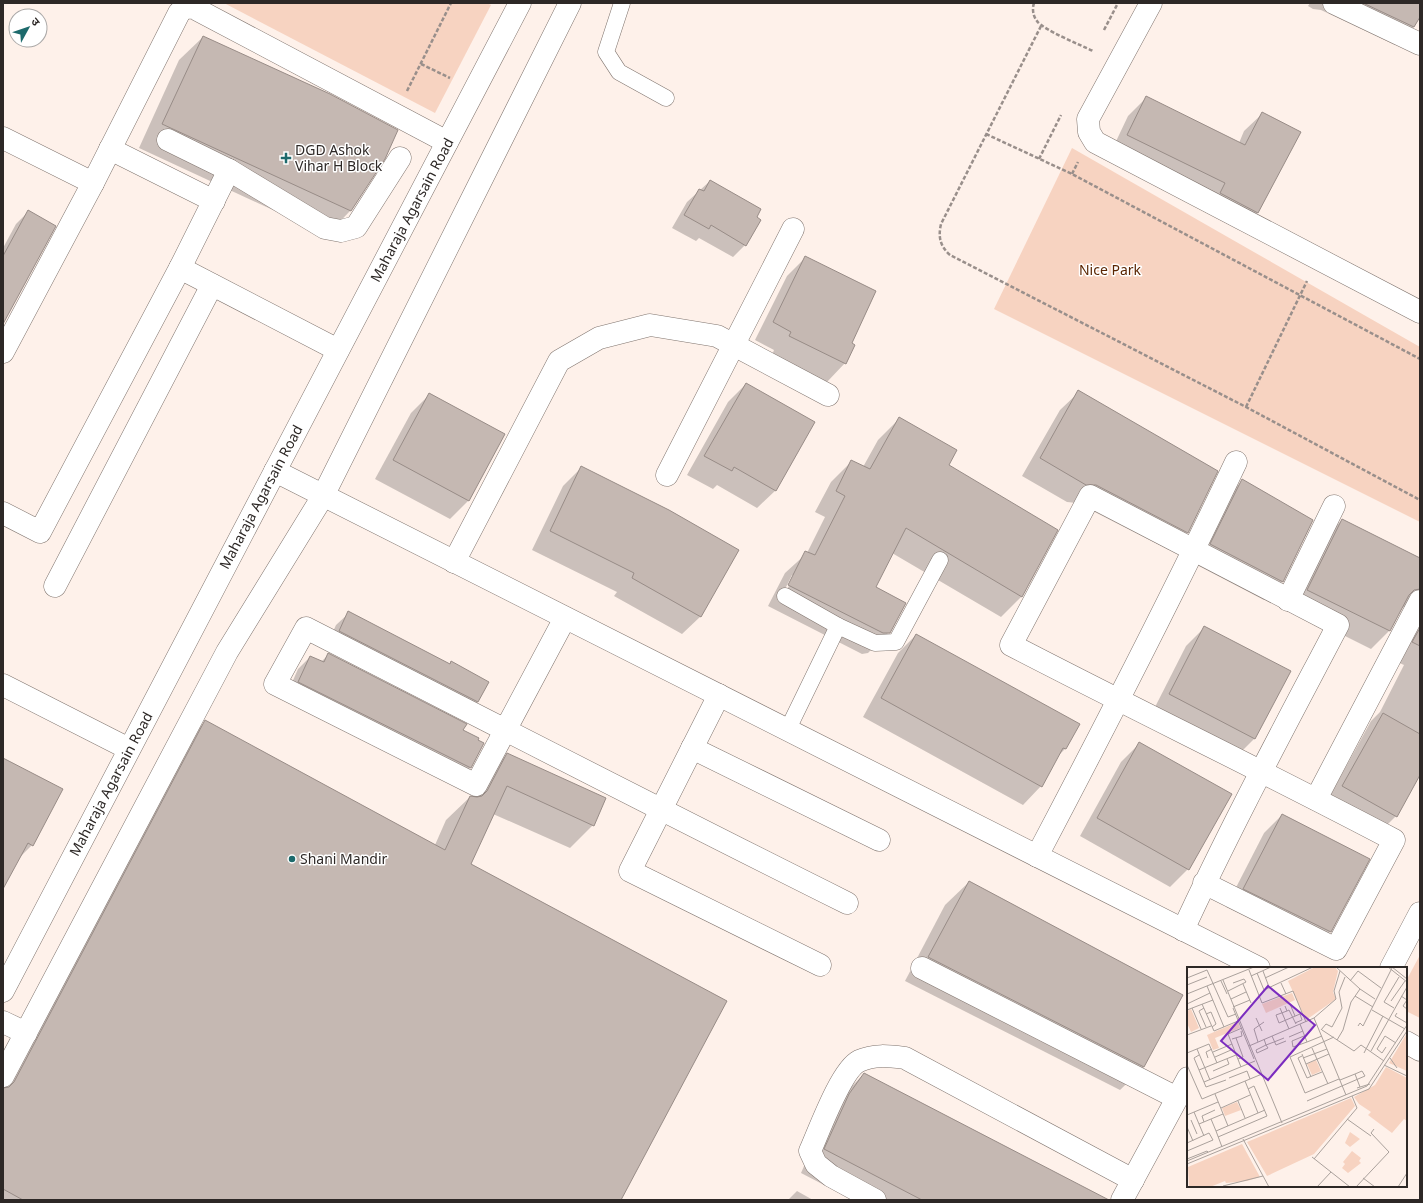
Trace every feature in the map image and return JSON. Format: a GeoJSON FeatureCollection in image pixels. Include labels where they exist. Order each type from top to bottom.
{"type":"FeatureCollection","features":[{"type":"Feature","properties":{"kind":"street","name":"Maharaja Agarsain Road"},"geometry":{"type":"LineString","coordinates":[[3,991],[520,3]]}},
{"type":"Feature","properties":{"kind":"street"},"geometry":{"type":"LineString","coordinates":[[3,1076],[227,652],[324,496],[570,3]]}},
{"type":"Feature","properties":{"kind":"street"},"geometry":{"type":"LineString","coordinates":[[1151,3],[1088,119],[1089,132],[1095,142],[1420,312]]}},
{"type":"Feature","properties":{"kind":"street"},"geometry":{"type":"LineString","coordinates":[[1334,3],[1419,42]]}},
{"type":"Feature","properties":{"kind":"street"},"geometry":{"type":"LineString","coordinates":[[3,352],[110,149],[179,13],[185,7],[194,8],[447,142]]}},
{"type":"Feature","properties":{"kind":"street"},"geometry":{"type":"LineString","coordinates":[[3,138],[92,183]]}},
{"type":"Feature","properties":{"kind":"street"},"geometry":{"type":"LineString","coordinates":[[168,140],[229,170],[326,228],[341,232],[356,227],[400,158]]}},
{"type":"Feature","properties":{"kind":"street"},"geometry":{"type":"LineString","coordinates":[[110,149],[214,201]]}},
{"type":"Feature","properties":{"kind":"street"},"geometry":{"type":"LineString","coordinates":[[3,513],[40,532],[180,268],[229,170]]}},
{"type":"Feature","properties":{"kind":"street"},"geometry":{"type":"LineString","coordinates":[[667,475],[793,229]]}},
{"type":"Feature","properties":{"kind":"street"},"geometry":{"type":"LineString","coordinates":[[180,268],[338,350]]}},
{"type":"Feature","properties":{"kind":"street"},"geometry":{"type":"LineString","coordinates":[[55,586],[212,285]]}},
{"type":"Feature","properties":{"kind":"street"},"geometry":{"type":"LineString","coordinates":[[454,562],[559,361],[599,338],[650,326],[716,336],[828,395]]}},
{"type":"Feature","properties":{"kind":"street"},"geometry":{"type":"LineString","coordinates":[[1037,856],[1119,700],[1195,550],[1236,462]]}},
{"type":"Feature","properties":{"kind":"street"},"geometry":{"type":"LineString","coordinates":[[275,471],[1183,930],[1251,966]]}},
{"type":"Feature","properties":{"kind":"street"},"geometry":{"type":"LineString","coordinates":[[1183,930],[1204,883],[1261,770],[1338,625],[1090,496],[1011,644],[1119,700],[1261,770],[1394,840],[1336,949],[1204,883]]}},
{"type":"Feature","properties":{"kind":"street"},"geometry":{"type":"LineString","coordinates":[[1288,600],[1334,506]]}},
{"type":"Feature","properties":{"kind":"street"},"geometry":{"type":"LineString","coordinates":[[1316,799],[1420,601]]}},
{"type":"Feature","properties":{"kind":"street"},"geometry":{"type":"LineString","coordinates":[[565,618],[506,730],[476,786],[275,684],[306,628],[506,730],[660,810],[847,903]]}},
{"type":"Feature","properties":{"kind":"street"},"geometry":{"type":"LineString","coordinates":[[3,685],[129,749]]}},
{"type":"Feature","properties":{"kind":"street"},"geometry":{"type":"LineString","coordinates":[[719,696],[630,871],[820,965]]}},
{"type":"Feature","properties":{"kind":"street"},"geometry":{"type":"LineString","coordinates":[[692,748],[879,840]]}},
{"type":"Feature","properties":{"kind":"street"},"geometry":{"type":"LineString","coordinates":[[1392,967],[1420,913]]}},
{"type":"Feature","properties":{"kind":"street"},"geometry":{"type":"LineString","coordinates":[[922,968],[1177,1098]]}},
{"type":"Feature","properties":{"kind":"street"},"geometry":{"type":"LineString","coordinates":[[3,1022],[26,1033]]}},
{"type":"Feature","properties":{"kind":"street"},"geometry":{"type":"LineString","coordinates":[[1407,1043],[1420,1050]]}},
{"type":"Feature","properties":{"kind":"street"},"geometry":{"type":"LineString","coordinates":[[875,1200],[831,1176],[816,1164],[810,1151],[842,1080],[858,1062],[878,1056],[905,1058],[1132,1180]]}},
{"type":"Feature","properties":{"kind":"street"},"geometry":{"type":"LineString","coordinates":[[1122,1200],[1187,1080]]}},
{"type":"Feature","properties":{"kind":"lane"},"geometry":{"type":"LineString","coordinates":[[622,3],[606,52],[619,72],[666,98]]}},
{"type":"Feature","properties":{"kind":"lane"},"geometry":{"type":"LineString","coordinates":[[786,596],[838,626],[875,643],[896,642],[940,560]]}},
{"type":"Feature","properties":{"kind":"lane"},"geometry":{"type":"LineString","coordinates":[[787,731],[838,626]]}},
{"type":"Feature","properties":{"kind":"path"},"geometry":{"type":"LineString","coordinates":[[451,3],[421,64],[474,90]]}},
{"type":"Feature","properties":{"kind":"path"},"geometry":{"type":"LineString","coordinates":[[1034,3],[1032,11],[1037,22],[1041,26],[1093,51],[1097,44]]}},
{"type":"Feature","properties":{"kind":"path"},"geometry":{"type":"LineString","coordinates":[[1100,37],[1118,3]]}},
{"type":"Feature","properties":{"kind":"path"},"geometry":{"type":"LineString","coordinates":[[1041,26],[941,224],[939,234],[945,250],[950,255],[1246,407],[1420,500]]}},
{"type":"Feature","properties":{"kind":"path"},"geometry":{"type":"LineString","coordinates":[[986,134],[1072,174],[1420,359]]}},
{"type":"Feature","properties":{"kind":"path"},"geometry":{"type":"LineString","coordinates":[[1246,407],[1300,295]]}},
{"type":"Feature","properties":{"kind":"green space"},"geometry":{"type":"Polygon","coordinates":[[[224,3],[487,3],[491,5],[435,113],[224,3]]]}},
{"type":"Feature","properties":{"kind":"green space","name":"Nice Park"},"geometry":{"type":"Polygon","coordinates":[[[1072,148],[1420,347],[1420,522],[994,309],[1072,148]]]}},
{"type":"Feature","properties":{"kind":"green space"},"geometry":{"type":"Polygon","coordinates":[[[1420,955],[1420,1018],[1407,1012],[1407,979],[1420,955]]]}},
{"type":"Feature","properties":{"kind":"building"},"geometry":{"type":"Polygon","coordinates":[[[1363,3],[1420,3],[1420,17],[1414,27],[1363,3]]]}},
{"type":"Feature","properties":{"kind":"building"},"geometry":{"type":"Polygon","coordinates":[[[203,36],[330,94],[398,130],[385,159],[351,211],[162,124],[203,36]]]}},
{"type":"Feature","properties":{"kind":"building"},"geometry":{"type":"Polygon","coordinates":[[[1146,96],[1245,145],[1262,112],[1301,132],[1258,213],[1220,193],[1225,183],[1127,135],[1146,96]]]}},
{"type":"Feature","properties":{"kind":"building"},"geometry":{"type":"Polygon","coordinates":[[[710,180],[761,209],[757,217],[761,220],[746,246],[711,225],[709,229],[684,215],[699,189],[704,191],[710,180]]]}},
{"type":"Feature","properties":{"kind":"building"},"geometry":{"type":"Polygon","coordinates":[[[28,210],[56,226],[3,324],[3,256],[28,210]]]}},
{"type":"Feature","properties":{"kind":"building"},"geometry":{"type":"Polygon","coordinates":[[[805,256],[876,291],[852,343],[855,345],[846,364],[789,336],[791,332],[773,322],[805,256]]]}},
{"type":"Feature","properties":{"kind":"building"},"geometry":{"type":"Polygon","coordinates":[[[746,383],[815,422],[776,491],[734,467],[732,471],[704,456],[746,383]]]}},
{"type":"Feature","properties":{"kind":"building"},"geometry":{"type":"Polygon","coordinates":[[[1078,390],[1218,471],[1188,533],[1096,485],[1086,485],[1040,458],[1078,390]]]}},
{"type":"Feature","properties":{"kind":"building"},"geometry":{"type":"Polygon","coordinates":[[[429,393],[505,434],[469,501],[393,460],[429,393]]]}},
{"type":"Feature","properties":{"kind":"building"},"geometry":{"type":"Polygon","coordinates":[[[899,417],[957,450],[949,465],[1058,530],[1022,597],[906,528],[876,587],[906,603],[890,633],[883,633],[788,585],[805,551],[815,555],[845,496],[836,491],[851,460],[870,469],[899,417]]]}},
{"type":"Feature","properties":{"kind":"building"},"geometry":{"type":"Polygon","coordinates":[[[581,466],[669,510],[739,550],[701,617],[632,578],[634,573],[550,531],[581,466]]]}},
{"type":"Feature","properties":{"kind":"building"},"geometry":{"type":"Polygon","coordinates":[[[1242,479],[1313,520],[1283,582],[1210,544],[1242,479]]]}},
{"type":"Feature","properties":{"kind":"building"},"geometry":{"type":"Polygon","coordinates":[[[1342,519],[1420,558],[1420,589],[1414,590],[1409,595],[1390,631],[1307,590],[1342,519]]]}},
{"type":"Feature","properties":{"kind":"building"},"geometry":{"type":"Polygon","coordinates":[[[348,611],[450,664],[451,661],[489,682],[478,702],[339,631],[348,611]]]}},
{"type":"Feature","properties":{"kind":"building"},"geometry":{"type":"Polygon","coordinates":[[[1204,626],[1291,671],[1255,739],[1169,694],[1204,626]]]}},
{"type":"Feature","properties":{"kind":"building"},"geometry":{"type":"Polygon","coordinates":[[[1420,628],[1420,646],[1412,642],[1420,628]]]}},
{"type":"Feature","properties":{"kind":"building"},"geometry":{"type":"Polygon","coordinates":[[[916,634],[1080,724],[1066,749],[1063,748],[1042,787],[881,698],[916,634]]]}},
{"type":"Feature","properties":{"kind":"building"},"geometry":{"type":"Polygon","coordinates":[[[328,653],[467,724],[463,730],[479,738],[478,740],[484,743],[471,768],[298,682],[310,656],[324,662],[328,653]]]}},
{"type":"Feature","properties":{"kind":"building"},"geometry":{"type":"Polygon","coordinates":[[[1383,713],[1420,734],[1420,775],[1397,817],[1342,786],[1383,713]]]}},
{"type":"Feature","properties":{"kind":"building","name":"Shani Mandir"},"geometry":{"type":"Polygon","coordinates":[[[205,720],[445,850],[470,796],[482,796],[487,791],[507,753],[606,798],[594,826],[507,786],[471,864],[727,1001],[621,1200],[23,1200],[3,1189],[3,1088],[9,1087],[14,1082],[205,720]]]}},
{"type":"Feature","properties":{"kind":"building"},"geometry":{"type":"Polygon","coordinates":[[[1139,742],[1232,794],[1189,870],[1097,818],[1139,742]]]}},
{"type":"Feature","properties":{"kind":"building"},"geometry":{"type":"Polygon","coordinates":[[[3,758],[63,789],[33,846],[28,843],[3,889],[3,758]]]}},
{"type":"Feature","properties":{"kind":"building"},"geometry":{"type":"Polygon","coordinates":[[[1282,814],[1370,859],[1331,932],[1243,889],[1282,814]]]}},
{"type":"Feature","properties":{"kind":"building"},"geometry":{"type":"Polygon","coordinates":[[[969,881],[1183,995],[1144,1067],[928,957],[969,881]]]}},
{"type":"Feature","properties":{"kind":"building"},"geometry":{"type":"Polygon","coordinates":[[[864,1073],[1109,1200],[922,1200],[824,1149],[849,1094],[864,1073]]]}},
{"type":"Feature","properties":{"kind":"place","name":"DGD Ashok Vihar H Block"},"geometry":{"type":"Point","coordinates":[286,158]}},
{"type":"Feature","properties":{"kind":"place","name":"Shani Mandir"},"geometry":{"type":"Point","coordinates":[292,859]}}]}
